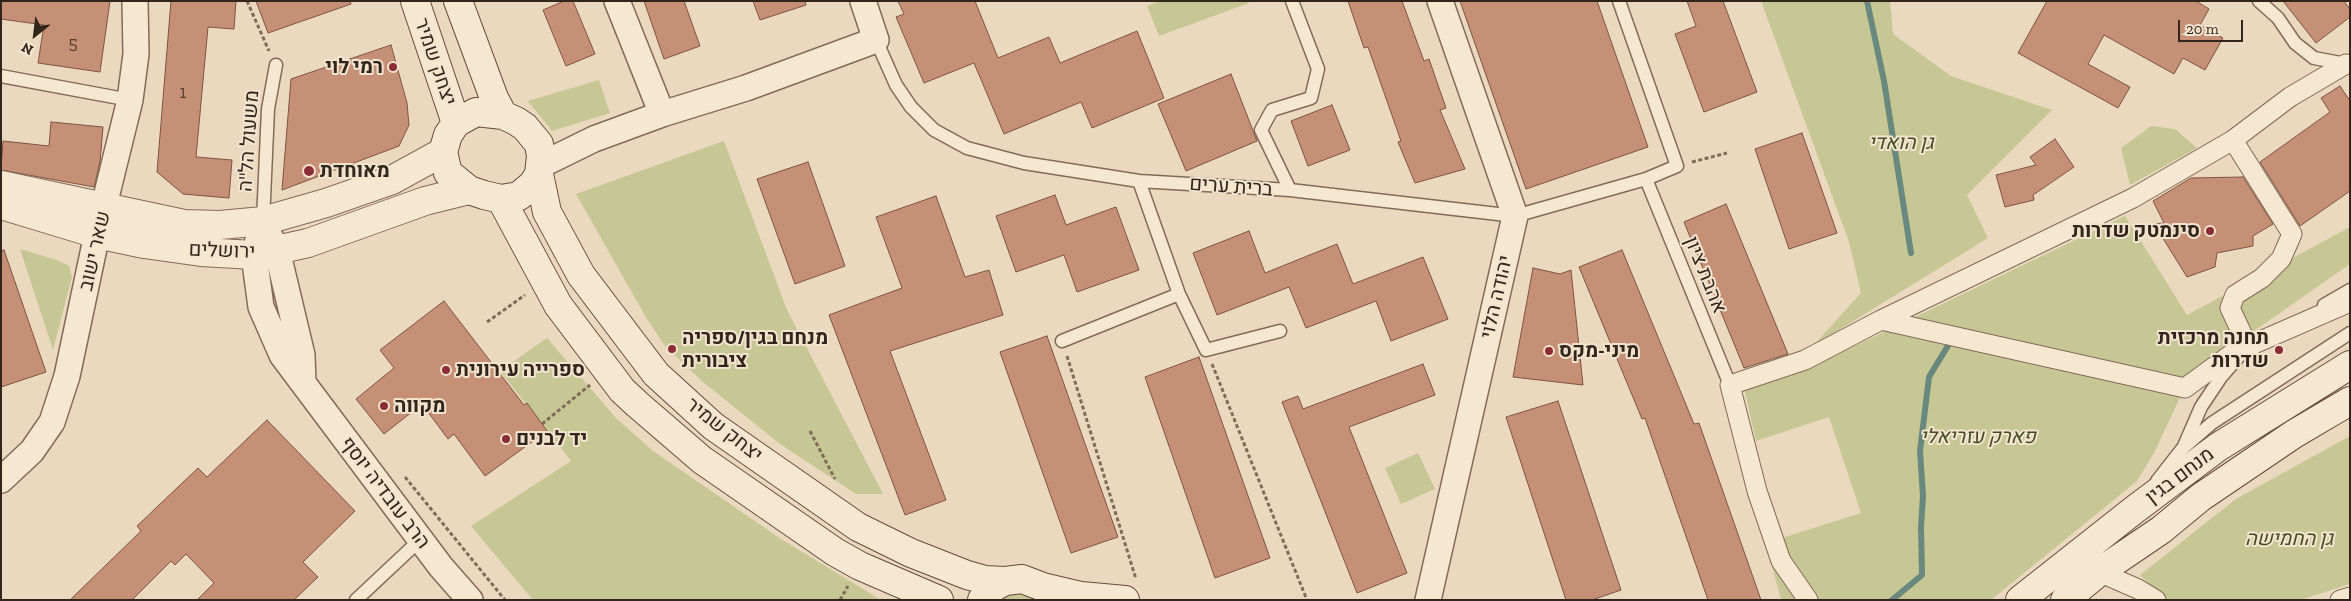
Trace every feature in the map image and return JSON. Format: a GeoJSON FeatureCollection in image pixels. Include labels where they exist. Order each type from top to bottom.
{"type":"FeatureCollection","features":[{"type":"Feature","properties":{"kind":"main road","name":"יצחק שמיר"},"geometry":{"type":"LineString","coordinates":[[414,1],[456,123]]}},
{"type":"Feature","properties":{"kind":"main road","name":"יצחק שמיר"},"geometry":{"type":"LineString","coordinates":[[458,1],[494,98],[503,115]]}},
{"type":"Feature","properties":{"kind":"main road"},"geometry":{"type":"LineString","coordinates":[[476,112],[503,115],[525,127],[540,161],[527,191],[520,196],[501,199],[469,190],[448,173],[443,152],[448,135],[456,123],[476,112]]}},
{"type":"Feature","properties":{"kind":"main road","name":"ירושלים"},"geometry":{"type":"LineString","coordinates":[[1,185],[184,224],[220,225],[262,221],[326,203],[392,180],[443,152]]}},
{"type":"Feature","properties":{"kind":"main road","name":"יצחק שמיר"},"geometry":{"type":"LineString","coordinates":[[540,161],[547,212],[581,275],[656,374],[713,426],[858,527],[911,553],[967,575],[985,580],[1005,581],[1022,579],[1049,593]]}},
{"type":"Feature","properties":{"kind":"main road","name":"ירושלים"},"geometry":{"type":"LineString","coordinates":[[1,205],[97,234],[144,244],[192,251],[266,252],[308,243],[425,201],[469,190]]}},
{"type":"Feature","properties":{"kind":"main road","name":"יצחק שמיר"},"geometry":{"type":"LineString","coordinates":[[501,199],[558,305],[607,370],[637,404],[702,460],[835,552],[860,566],[939,600]]}},
{"type":"Feature","properties":{"kind":"main road","name":"מנחם בגין"},"geometry":{"type":"LineString","coordinates":[[2020,600],[2134,510],[2218,447],[2350,365]]}},
{"type":"Feature","properties":{"kind":"main road","name":"מנחם בגין"},"geometry":{"type":"LineString","coordinates":[[2065,600],[2099,572],[2278,444],[2350,400]]}},
{"type":"Feature","properties":{"kind":"main road"},"geometry":{"type":"LineString","coordinates":[[982,600],[994,587],[1005,581]]}},
{"type":"Feature","properties":{"kind":"main road"},"geometry":{"type":"LineString","coordinates":[[1049,593],[1081,596],[1131,590]]}},
{"type":"Feature","properties":{"kind":"street","name":"שאר ישוב"},"geometry":{"type":"LineString","coordinates":[[1,480],[32,451],[52,422],[67,376],[97,234],[130,100],[136,54],[135,1]]}},
{"type":"Feature","properties":{"kind":"street"},"geometry":{"type":"LineString","coordinates":[[617,1],[662,114]]}},
{"type":"Feature","properties":{"kind":"street","name":"ברית ערים"},"geometry":{"type":"LineString","coordinates":[[863,1],[876,40]]}},
{"type":"Feature","properties":{"kind":"street"},"geometry":{"type":"LineString","coordinates":[[1440,1],[1515,216]]}},
{"type":"Feature","properties":{"kind":"street"},"geometry":{"type":"LineString","coordinates":[[540,161],[662,114],[746,88],[876,40]]}},
{"type":"Feature","properties":{"kind":"street"},"geometry":{"type":"LineString","coordinates":[[1808,600],[1781,561],[1757,491],[1730,385],[1805,360],[1881,320],[2133,198],[2233,140],[2290,97],[2349,64]]}},
{"type":"Feature","properties":{"kind":"street"},"geometry":{"type":"LineString","coordinates":[[2233,140],[2292,234],[2281,259],[2262,278],[2235,295],[2230,308],[2244,338],[2251,347]]}},
{"type":"Feature","properties":{"kind":"street","name":"יהודה הלוי"},"geometry":{"type":"LineString","coordinates":[[1428,600],[1515,216]]}},
{"type":"Feature","properties":{"kind":"street","name":"הרב עובדיה יוסף"},"geometry":{"type":"LineString","coordinates":[[262,221],[266,252],[262,307],[282,355],[420,539],[470,600]]}},
{"type":"Feature","properties":{"kind":"street"},"geometry":{"type":"LineString","coordinates":[[1881,320],[2185,388],[2233,353],[2251,347],[2350,302]]}},
{"type":"Feature","properties":{"kind":"street"},"geometry":{"type":"LineString","coordinates":[[2099,572],[2138,588],[2156,600]]}},
{"type":"Feature","properties":{"kind":"street"},"geometry":{"type":"LineString","coordinates":[[2340,600],[2350,597]]}},
{"type":"Feature","properties":{"kind":"lane"},"geometry":{"type":"LineString","coordinates":[[1290,190],[1261,130],[1272,110],[1311,98],[1318,69],[1292,1]]}},
{"type":"Feature","properties":{"kind":"lane"},"geometry":{"type":"LineString","coordinates":[[1619,1],[1677,166]]}},
{"type":"Feature","properties":{"kind":"lane"},"geometry":{"type":"LineString","coordinates":[[2259,1],[2278,18],[2295,43],[2314,58],[2349,64]]}},
{"type":"Feature","properties":{"kind":"lane","name":"ברית ערים"},"geometry":{"type":"LineString","coordinates":[[876,40],[896,85],[912,107],[934,130],[967,148],[1024,163],[1140,181],[1290,190],[1515,216],[1646,179],[1677,166]]}},
{"type":"Feature","properties":{"kind":"lane","name":"משעול הל\"ה"},"geometry":{"type":"LineString","coordinates":[[262,221],[268,109],[276,65]]}},
{"type":"Feature","properties":{"kind":"lane"},"geometry":{"type":"LineString","coordinates":[[1,76],[130,100]]}},
{"type":"Feature","properties":{"kind":"lane","name":"אהבת ציון"},"geometry":{"type":"LineString","coordinates":[[1646,179],[1730,385]]}},
{"type":"Feature","properties":{"kind":"lane"},"geometry":{"type":"LineString","coordinates":[[1140,181],[1178,294],[1206,350],[1280,331]]}},
{"type":"Feature","properties":{"kind":"lane"},"geometry":{"type":"LineString","coordinates":[[2182,449],[2200,407],[2220,377],[2240,356],[2251,347],[2350,290]]}},
{"type":"Feature","properties":{"kind":"lane"},"geometry":{"type":"LineString","coordinates":[[1062,341],[1178,294]]}},
{"type":"Feature","properties":{"kind":"lane"},"geometry":{"type":"LineString","coordinates":[[2134,510],[2182,449],[2212,423],[2350,333]]}},
{"type":"Feature","properties":{"kind":"lane"},"geometry":{"type":"LineString","coordinates":[[356,600],[420,539]]}},
{"type":"Feature","properties":{"kind":"path"},"geometry":{"type":"LineString","coordinates":[[247,1],[276,65]]}},
{"type":"Feature","properties":{"kind":"path"},"geometry":{"type":"LineString","coordinates":[[1677,166],[1727,153]]}},
{"type":"Feature","properties":{"kind":"path"},"geometry":{"type":"LineString","coordinates":[[487,322],[545,281]]}},
{"type":"Feature","properties":{"kind":"path"},"geometry":{"type":"LineString","coordinates":[[1062,341],[1131,590]]}},
{"type":"Feature","properties":{"kind":"path"},"geometry":{"type":"LineString","coordinates":[[1206,350],[1307,600]]}},
{"type":"Feature","properties":{"kind":"path"},"geometry":{"type":"LineString","coordinates":[[542,424],[607,370]]}},
{"type":"Feature","properties":{"kind":"path"},"geometry":{"type":"LineString","coordinates":[[400,471],[505,600]]}},
{"type":"Feature","properties":{"kind":"green space"},"geometry":{"type":"Polygon","coordinates":[[[1160,1],[1248,1],[1249,3],[1159,36],[1147,6],[1160,1]]]}},
{"type":"Feature","properties":{"kind":"green space","name":"גן הואדי"},"geometry":{"type":"Polygon","coordinates":[[[1761,1],[1890,1],[1893,34],[1951,76],[2052,110],[1967,195],[1988,238],[1813,346],[1861,293],[1849,242],[1761,1]]]}},
{"type":"Feature","properties":{"kind":"green space"},"geometry":{"type":"Polygon","coordinates":[[[599,80],[610,113],[552,131],[528,101],[599,80]]]}},
{"type":"Feature","properties":{"kind":"green space"},"geometry":{"type":"Polygon","coordinates":[[[2151,126],[2175,129],[2197,148],[2130,185],[2121,148],[2151,126]]]}},
{"type":"Feature","properties":{"kind":"green space"},"geometry":{"type":"Polygon","coordinates":[[[724,141],[787,310],[883,494],[856,494],[780,444],[703,382],[665,346],[647,319],[576,194],[724,141]]]}},
{"type":"Feature","properties":{"kind":"green space","name":"פארק עזריאלי"},"geometry":{"type":"Polygon","coordinates":[[[2125,216],[2187,315],[2350,227],[2350,264],[2244,338],[2185,387],[2154,453],[2137,481],[1991,600],[1781,600],[1766,543],[1861,513],[1829,417],[1756,441],[1744,388],[1834,356],[2125,216]]]}},
{"type":"Feature","properties":{"kind":"green space"},"geometry":{"type":"Polygon","coordinates":[[[20,249],[57,260],[69,266],[72,277],[53,350],[20,249]]]}},
{"type":"Feature","properties":{"kind":"green space"},"geometry":{"type":"Polygon","coordinates":[[[547,338],[616,418],[653,451],[781,539],[881,600],[533,600],[471,526],[571,461],[500,371],[547,338]]]}},
{"type":"Feature","properties":{"kind":"green space","name":"גן החמישה"},"geometry":{"type":"Polygon","coordinates":[[[2350,436],[2350,584],[2300,600],[2166,600],[2140,575],[2236,499],[2350,436]]]}},
{"type":"Feature","properties":{"kind":"green space"},"geometry":{"type":"Polygon","coordinates":[[[1418,453],[1435,489],[1401,504],[1385,468],[1418,453]]]}},
{"type":"Feature","properties":{"kind":"green space"},"geometry":{"type":"Polygon","coordinates":[[[1014,591],[1041,600],[995,600],[1014,591]]]}},
{"type":"Feature","properties":{"kind":"building"},"geometry":{"type":"Polygon","coordinates":[[[1,1],[110,1],[100,72],[38,63],[44,25],[1,19],[1,1]]]}},
{"type":"Feature","properties":{"kind":"building"},"geometry":{"type":"Polygon","coordinates":[[[171,1],[236,1],[234,29],[208,27],[196,157],[232,160],[229,198],[183,194],[157,172],[171,1]]]}},
{"type":"Feature","properties":{"kind":"building"},"geometry":{"type":"Polygon","coordinates":[[[256,1],[350,1],[351,4],[268,33],[256,1]]]}},
{"type":"Feature","properties":{"kind":"building"},"geometry":{"type":"Polygon","coordinates":[[[564,1],[573,1],[595,54],[566,66],[543,10],[564,1]]]}},
{"type":"Feature","properties":{"kind":"building"},"geometry":{"type":"Polygon","coordinates":[[[644,1],[684,1],[700,46],[664,59],[644,1]]]}},
{"type":"Feature","properties":{"kind":"building"},"geometry":{"type":"Polygon","coordinates":[[[753,1],[805,1],[806,5],[760,20],[753,1]]]}},
{"type":"Feature","properties":{"kind":"building"},"geometry":{"type":"Polygon","coordinates":[[[898,1],[975,1],[998,58],[1049,37],[1060,63],[1137,31],[1164,98],[1092,128],[1081,102],[1004,134],[974,63],[924,83],[896,17],[904,14],[898,1]]]}},
{"type":"Feature","properties":{"kind":"building"},"geometry":{"type":"Polygon","coordinates":[[[1348,1],[1402,1],[1424,61],[1429,59],[1446,108],[1440,110],[1465,169],[1415,183],[1398,142],[1401,141],[1368,47],[1364,48],[1348,1]]]}},
{"type":"Feature","properties":{"kind":"building"},"geometry":{"type":"Polygon","coordinates":[[[1460,1],[1597,1],[1648,147],[1526,189],[1460,1]]]}},
{"type":"Feature","properties":{"kind":"building"},"geometry":{"type":"Polygon","coordinates":[[[1687,1],[1723,1],[1757,92],[1704,112],[1675,34],[1696,26],[1687,1]]]}},
{"type":"Feature","properties":{"kind":"building"},"geometry":{"type":"Polygon","coordinates":[[[2047,1],[2196,1],[2209,9],[2200,25],[2223,38],[2205,70],[2183,58],[2174,74],[2104,35],[2088,64],[2130,87],[2118,108],[2018,53],[2047,1]]]}},
{"type":"Feature","properties":{"kind":"building"},"geometry":{"type":"Polygon","coordinates":[[[2283,1],[2344,1],[2350,9],[2350,17],[2316,43],[2283,1]]]}},
{"type":"Feature","properties":{"kind":"building"},"geometry":{"type":"Polygon","coordinates":[[[391,45],[407,103],[409,125],[399,146],[282,190],[291,79],[391,45]]]}},
{"type":"Feature","properties":{"kind":"building"},"geometry":{"type":"Polygon","coordinates":[[[1231,74],[1257,141],[1186,171],[1158,104],[1231,74]]]}},
{"type":"Feature","properties":{"kind":"building"},"geometry":{"type":"Polygon","coordinates":[[[2340,86],[2350,101],[2350,191],[2300,226],[2260,162],[2330,112],[2321,98],[2340,86]]]}},
{"type":"Feature","properties":{"kind":"building"},"geometry":{"type":"Polygon","coordinates":[[[1332,105],[1350,150],[1308,166],[1291,121],[1332,105]]]}},
{"type":"Feature","properties":{"kind":"building"},"geometry":{"type":"Polygon","coordinates":[[[51,122],[103,127],[100,162],[94,187],[1,170],[3,141],[49,146],[51,122]]]}},
{"type":"Feature","properties":{"kind":"building"},"geometry":{"type":"Polygon","coordinates":[[[1802,133],[1837,233],[1789,249],[1755,149],[1802,133]]]}},
{"type":"Feature","properties":{"kind":"building"},"geometry":{"type":"Polygon","coordinates":[[[2055,139],[2074,167],[2033,195],[2034,200],[2005,207],[1996,175],[2036,165],[2030,157],[2055,139]]]}},
{"type":"Feature","properties":{"kind":"building"},"geometry":{"type":"Polygon","coordinates":[[[808,162],[845,266],[795,284],[757,179],[808,162]]]}},
{"type":"Feature","properties":{"kind":"building","name":"סינמטק שדרות"},"geometry":{"type":"Polygon","coordinates":[[[2243,177],[2273,224],[2253,236],[2253,246],[2217,253],[2215,267],[2187,277],[2154,224],[2164,223],[2153,201],[2191,178],[2243,177]]]}},
{"type":"Feature","properties":{"kind":"building"},"geometry":{"type":"Polygon","coordinates":[[[1055,195],[1066,225],[1116,207],[1139,270],[1077,292],[1064,255],[1016,272],[996,216],[1055,195]]]}},
{"type":"Feature","properties":{"kind":"building"},"geometry":{"type":"Polygon","coordinates":[[[936,196],[965,277],[989,270],[1003,315],[890,351],[946,500],[905,515],[829,315],[902,288],[876,217],[936,196]]]}},
{"type":"Feature","properties":{"kind":"building"},"geometry":{"type":"Polygon","coordinates":[[[1726,204],[1788,354],[1744,368],[1684,222],[1726,204]]]}},
{"type":"Feature","properties":{"kind":"building"},"geometry":{"type":"Polygon","coordinates":[[[1249,231],[1265,273],[1337,244],[1353,284],[1423,257],[1448,319],[1391,341],[1376,301],[1306,328],[1289,287],[1217,315],[1193,253],[1249,231]]]}},
{"type":"Feature","properties":{"kind":"building"},"geometry":{"type":"Polygon","coordinates":[[[4,250],[46,372],[1,387],[1,251],[4,250]]]}},
{"type":"Feature","properties":{"kind":"building"},"geometry":{"type":"Polygon","coordinates":[[[1622,250],[1694,424],[1699,423],[1761,600],[1708,600],[1645,418],[1642,419],[1579,267],[1622,250]]]}},
{"type":"Feature","properties":{"kind":"building","name":"מיני-מקס"},"geometry":{"type":"Polygon","coordinates":[[[1533,268],[1560,274],[1571,270],[1583,385],[1513,377],[1533,268]]]}},
{"type":"Feature","properties":{"kind":"building"},"geometry":{"type":"Polygon","coordinates":[[[444,301],[524,405],[527,403],[547,431],[485,476],[454,434],[448,439],[422,404],[384,434],[356,399],[394,368],[380,350],[444,301]]]}},
{"type":"Feature","properties":{"kind":"building"},"geometry":{"type":"Polygon","coordinates":[[[1047,336],[1118,537],[1071,553],[1000,352],[1047,336]]]}},
{"type":"Feature","properties":{"kind":"building"},"geometry":{"type":"Polygon","coordinates":[[[1199,357],[1270,558],[1215,578],[1145,377],[1199,357]]]}},
{"type":"Feature","properties":{"kind":"building"},"geometry":{"type":"Polygon","coordinates":[[[1423,364],[1435,395],[1349,427],[1407,573],[1357,593],[1282,402],[1298,396],[1303,409],[1423,364]]]}},
{"type":"Feature","properties":{"kind":"building"},"geometry":{"type":"Polygon","coordinates":[[[1558,401],[1621,590],[1592,600],[1566,600],[1506,417],[1558,401]]]}},
{"type":"Feature","properties":{"kind":"building"},"geometry":{"type":"Polygon","coordinates":[[[267,420],[355,511],[303,562],[318,577],[294,600],[197,600],[214,583],[186,554],[175,565],[171,561],[132,600],[70,600],[141,531],[137,526],[198,468],[207,477],[267,420]]]}},
{"type":"Feature","properties":{"kind":"waterway"},"geometry":{"type":"LineString","coordinates":[[1867,1],[1884,81],[1911,253]]}},
{"type":"Feature","properties":{"kind":"waterway"},"geometry":{"type":"LineString","coordinates":[[1892,600],[1922,575],[1921,527],[1923,496],[1920,451],[1929,377],[1952,339]]}},
{"type":"Feature","properties":{"kind":"place","name":"רמי לוי"},"geometry":{"type":"Point","coordinates":[393,67]}},
{"type":"Feature","properties":{"kind":"place","name":"מאוחדת"},"geometry":{"type":"Point","coordinates":[309,171]}},
{"type":"Feature","properties":{"kind":"place","name":"סינמטק שדרות"},"geometry":{"type":"Point","coordinates":[2210,231]}},
{"type":"Feature","properties":{"kind":"place","name":"מנחם בגין/ספריה ציבורית"},"geometry":{"type":"Point","coordinates":[672,349]}},
{"type":"Feature","properties":{"kind":"place","name":"תחנה מרכזית שדרות"},"geometry":{"type":"Point","coordinates":[2279,350]}},
{"type":"Feature","properties":{"kind":"place","name":"מיני-מקס"},"geometry":{"type":"Point","coordinates":[1549,351]}},
{"type":"Feature","properties":{"kind":"place","name":"ספרייה עירונית"},"geometry":{"type":"Point","coordinates":[446,370]}},
{"type":"Feature","properties":{"kind":"place","name":"מקווה"},"geometry":{"type":"Point","coordinates":[384,406]}},
{"type":"Feature","properties":{"kind":"place","name":"יד לבנים"},"geometry":{"type":"Point","coordinates":[506,439]}}]}
